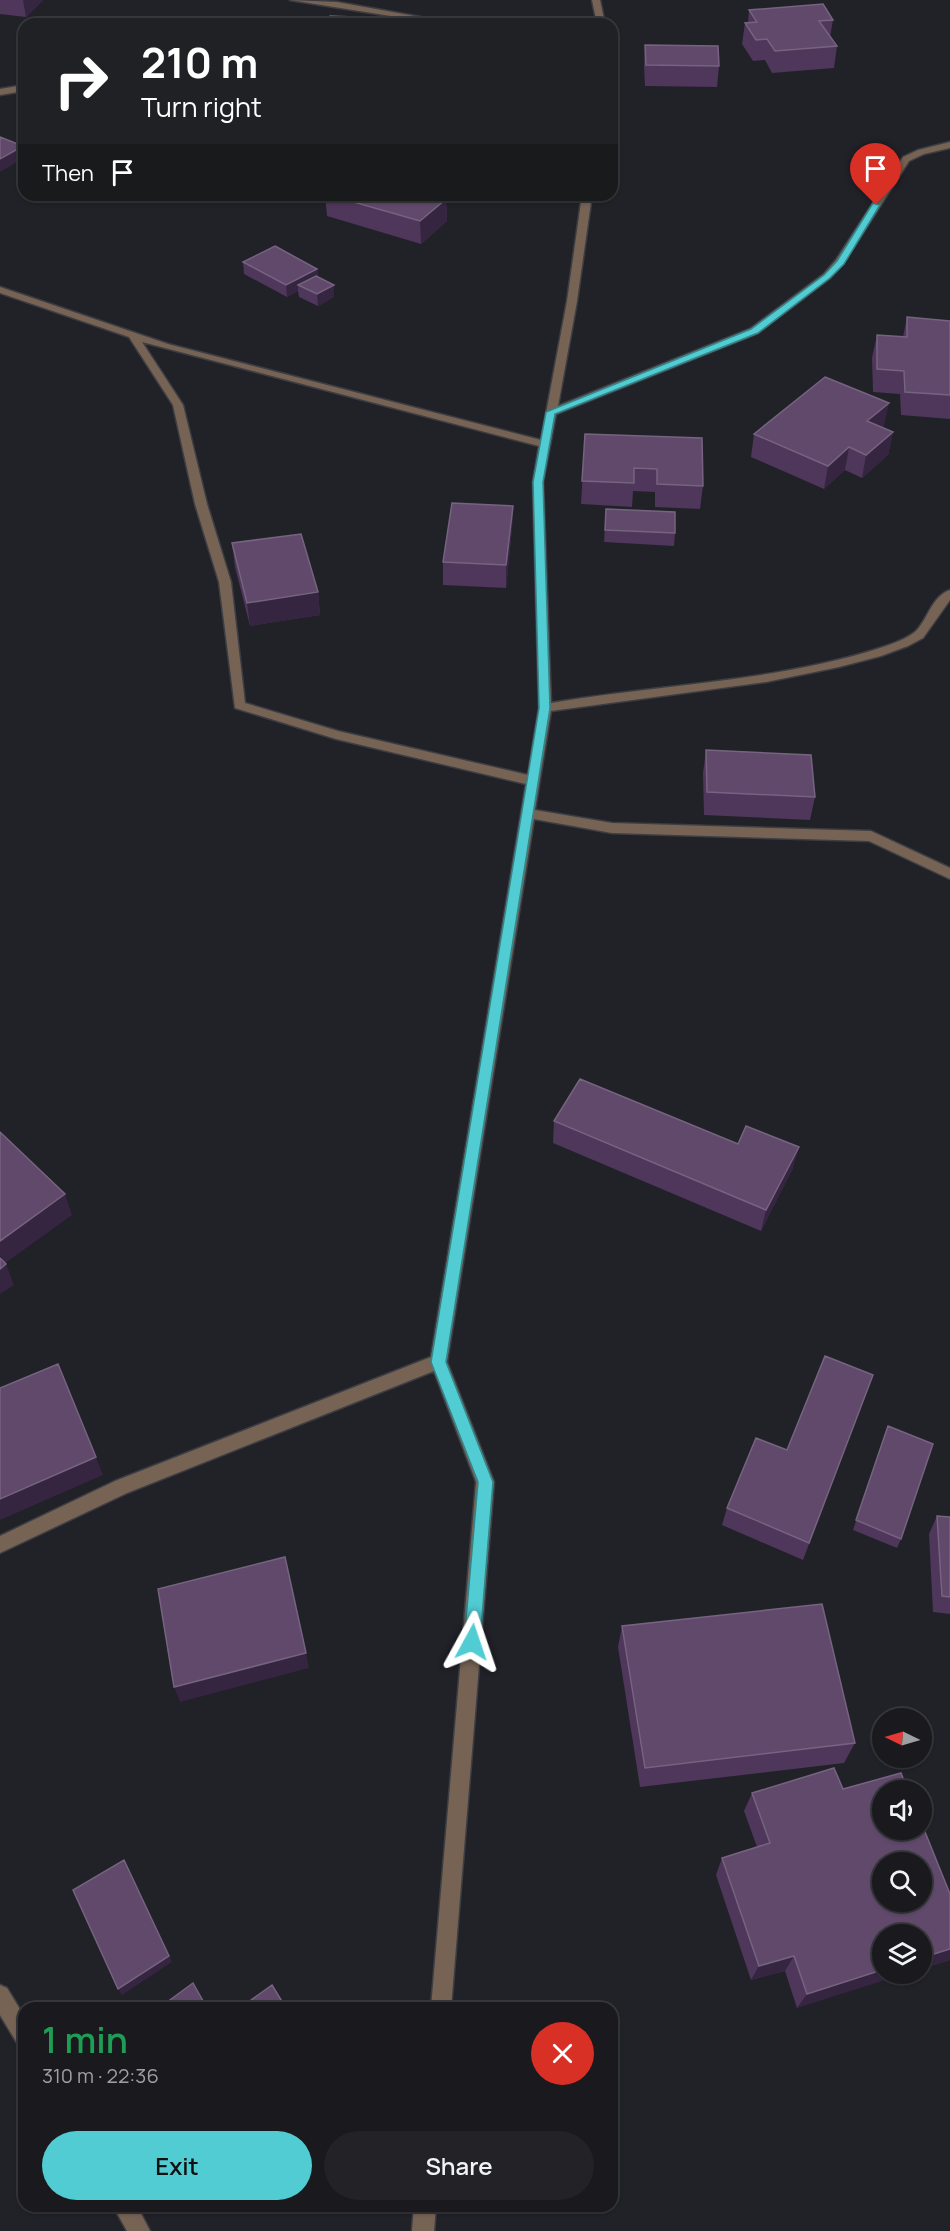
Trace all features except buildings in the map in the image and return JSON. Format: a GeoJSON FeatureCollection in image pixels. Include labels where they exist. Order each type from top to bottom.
{"type":"FeatureCollection","features":[{"type":"Feature","properties":{"kind":"street"},"geometry":{"type":"LineString","coordinates":[[294,0],[337,4],[420,18]]}},
{"type":"Feature","properties":{"kind":"street"},"geometry":{"type":"LineString","coordinates":[[596,0],[600,18]]}},
{"type":"Feature","properties":{"kind":"street"},"geometry":{"type":"LineString","coordinates":[[0,92],[18,89]]}},
{"type":"Feature","properties":{"kind":"street"},"geometry":{"type":"LineString","coordinates":[[551,412],[754,331],[827,276],[840,262],[906,159],[921,152],[950,146]]}},
{"type":"Feature","properties":{"kind":"street"},"geometry":{"type":"LineString","coordinates":[[442,2002],[485,1482],[439,1362],[545,708],[538,482],[572,300],[586,201]]}},
{"type":"Feature","properties":{"kind":"street"},"geometry":{"type":"LineString","coordinates":[[3,293],[133,336],[545,444]]}},
{"type":"Feature","properties":{"kind":"street"},"geometry":{"type":"LineString","coordinates":[[133,336],[178,405],[201,504],[225,582],[239,705],[336,735],[533,781]]}},
{"type":"Feature","properties":{"kind":"street"},"geometry":{"type":"LineString","coordinates":[[545,708],[597,699],[736,682],[807,670],[865,656],[916,637],[942,600],[950,594]]}},
{"type":"Feature","properties":{"kind":"street"},"geometry":{"type":"LineString","coordinates":[[528,813],[612,828],[871,836],[950,874]]}},
{"type":"Feature","properties":{"kind":"street"},"geometry":{"type":"LineString","coordinates":[[0,1545],[122,1487],[439,1362]]}},
{"type":"Feature","properties":{"kind":"street"},"geometry":{"type":"LineString","coordinates":[[0,1995],[18,2026]]}},
{"type":"Feature","properties":{"kind":"street"},"geometry":{"type":"LineString","coordinates":[[128,2212],[139,2231]]}},
{"type":"Feature","properties":{"kind":"street"},"geometry":{"type":"LineString","coordinates":[[423,2231],[425,2212]]}},
{"type":"Feature","properties":{"kind":"route"},"geometry":{"type":"LineString","coordinates":[[472,1642],[485,1482],[439,1362],[545,708],[538,482],[551,412],[754,331],[827,276],[840,262],[876,205]]}}]}
